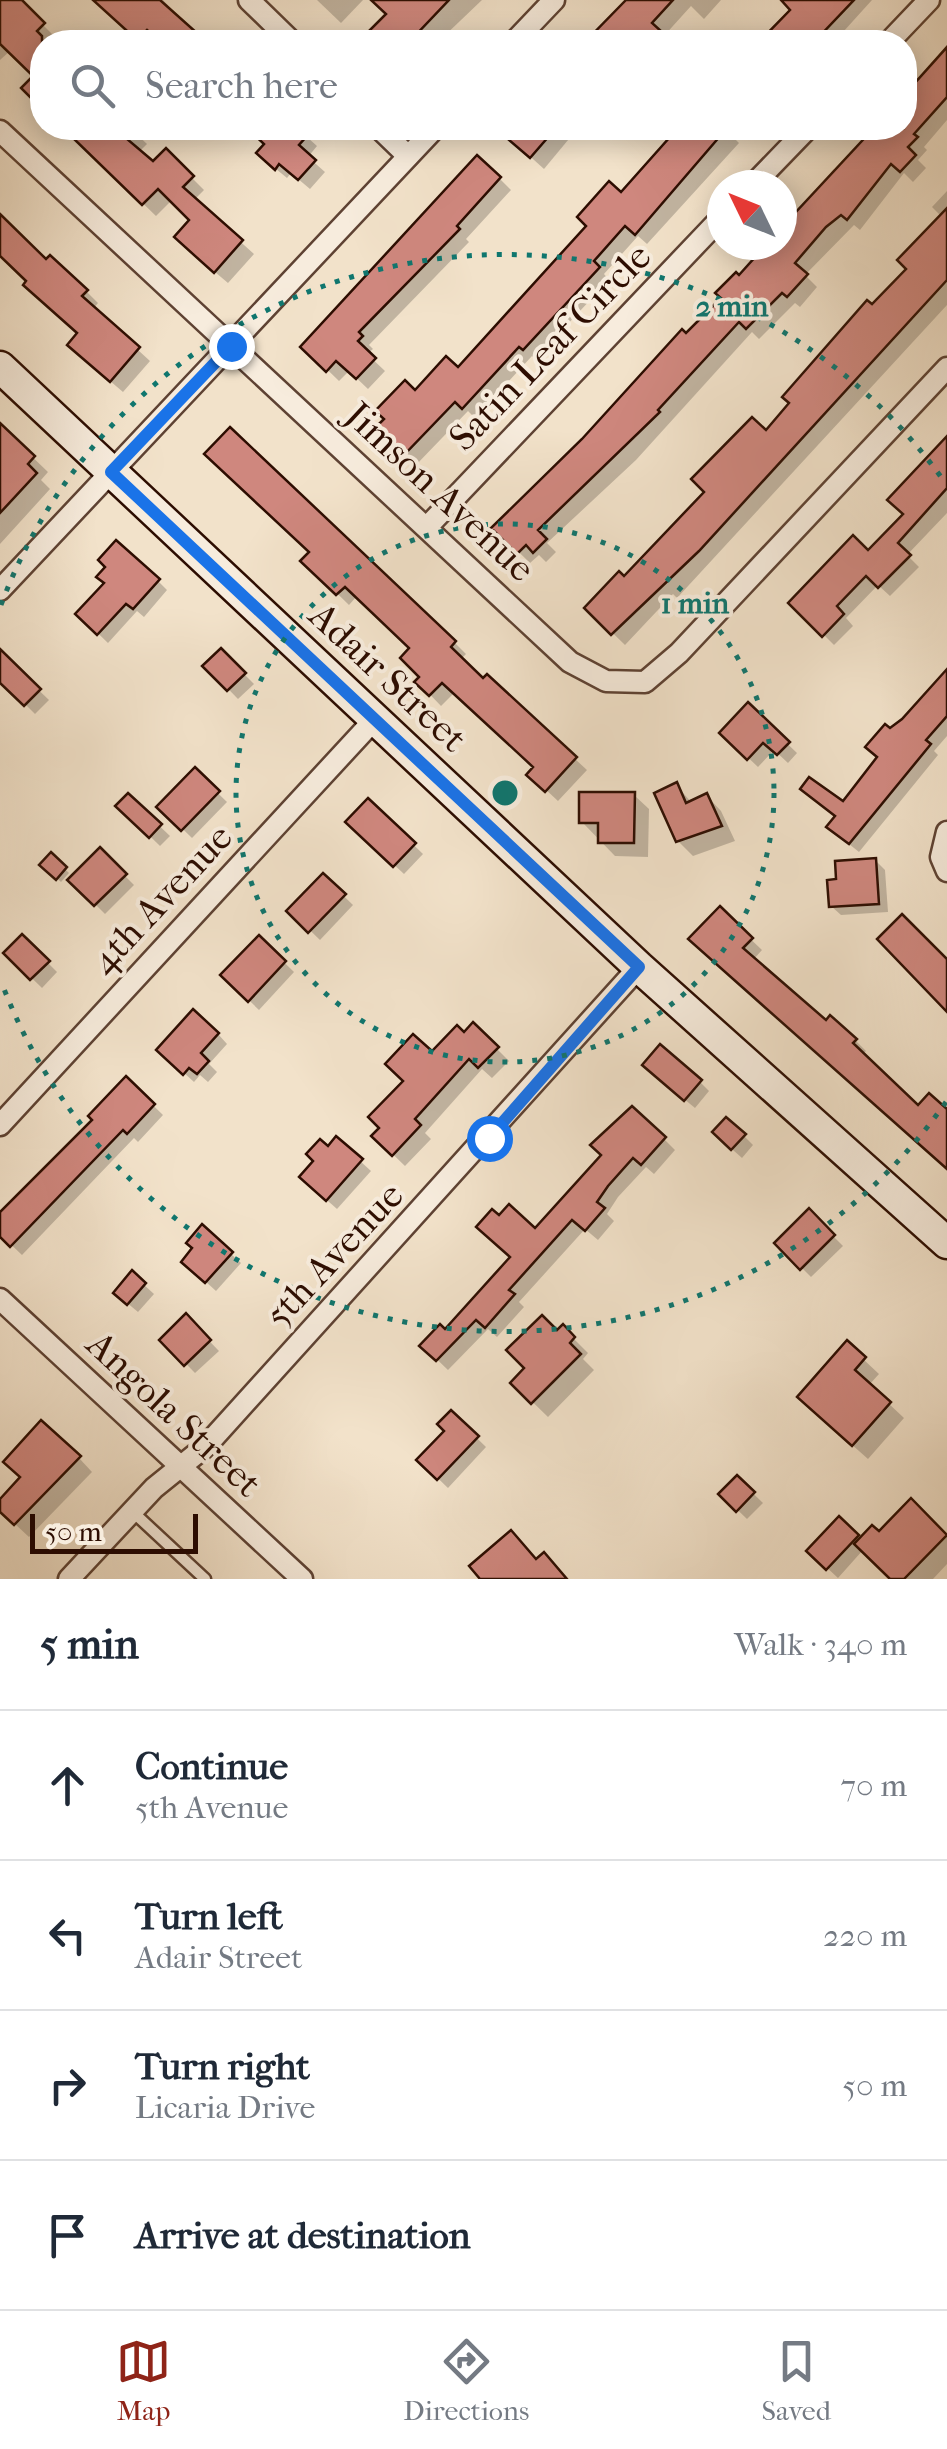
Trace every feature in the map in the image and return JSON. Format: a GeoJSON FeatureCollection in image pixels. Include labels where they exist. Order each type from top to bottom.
{"type":"FeatureCollection","features":[{"type":"Feature","properties":{"kind":"street"},"geometry":{"type":"LineString","coordinates":[[248,0],[279,30]]}},
{"type":"Feature","properties":{"kind":"street"},"geometry":{"type":"LineString","coordinates":[[525,30],[554,0]]}},
{"type":"Feature","properties":{"kind":"street"},"geometry":{"type":"LineString","coordinates":[[901,30],[930,0]]}},
{"type":"Feature","properties":{"kind":"street","name":"Jimson Avenue"},"geometry":{"type":"LineString","coordinates":[[0,131],[570,662],[606,680],[644,682],[679,654],[947,368]]}},
{"type":"Feature","properties":{"kind":"street"},"geometry":{"type":"LineString","coordinates":[[391,140],[408,156]]}},
{"type":"Feature","properties":{"kind":"street"},"geometry":{"type":"LineString","coordinates":[[0,590],[423,140]]}},
{"type":"Feature","properties":{"kind":"street"},"geometry":{"type":"LineString","coordinates":[[767,170],[796,140]]}},
{"type":"Feature","properties":{"kind":"street","name":"Satin Leaf Circle"},"geometry":{"type":"LineString","coordinates":[[428,526],[707,233]]}},
{"type":"Feature","properties":{"kind":"street","name":"Adair Street"},"geometry":{"type":"LineString","coordinates":[[0,367],[639,967],[947,1244]]}},
{"type":"Feature","properties":{"kind":"street","name":"4th Avenue"},"geometry":{"type":"LineString","coordinates":[[0,1125],[374,720]]}},
{"type":"Feature","properties":{"kind":"street"},"geometry":{"type":"LineString","coordinates":[[947,832],[940,857],[947,871]]}},
{"type":"Feature","properties":{"kind":"street","name":"5th Avenue"},"geometry":{"type":"LineString","coordinates":[[69,1579],[132,1512],[181,1468],[462,1167],[639,967]]}},
{"type":"Feature","properties":{"kind":"street","name":"Angola Street"},"geometry":{"type":"LineString","coordinates":[[0,1299],[302,1579]]}},
{"type":"Feature","properties":{"kind":"lane"},"geometry":{"type":"LineString","coordinates":[[132,1512],[205,1579]]}},
{"type":"Feature","properties":{"kind":"building"},"geometry":{"type":"Polygon","coordinates":[[[0,0],[22,0],[45,23],[38,30],[30,30],[30,73],[0,44],[0,0]]]}},
{"type":"Feature","properties":{"kind":"building"},"geometry":{"type":"Polygon","coordinates":[[[93,0],[160,0],[194,30],[147,30],[126,30],[93,0]]]}},
{"type":"Feature","properties":{"kind":"building"},"geometry":{"type":"Polygon","coordinates":[[[371,0],[449,0],[420,30],[370,30],[386,14],[371,0]]]}},
{"type":"Feature","properties":{"kind":"building"},"geometry":{"type":"Polygon","coordinates":[[[626,0],[673,0],[652,23],[660,30],[597,30],[626,0]]]}},
{"type":"Feature","properties":{"kind":"building"},"geometry":{"type":"Polygon","coordinates":[[[781,0],[854,0],[825,30],[771,30],[790,10],[781,0]]]}},
{"type":"Feature","properties":{"kind":"building"},"geometry":{"type":"Polygon","coordinates":[[[947,47],[947,97],[917,131],[917,81],[947,47]]]}},
{"type":"Feature","properties":{"kind":"building"},"geometry":{"type":"Polygon","coordinates":[[[30,79],[30,97],[21,88],[30,79]]]}},
{"type":"Feature","properties":{"kind":"building"},"geometry":{"type":"Polygon","coordinates":[[[75,140],[128,140],[153,161],[166,148],[194,176],[183,187],[243,240],[214,273],[174,237],[189,220],[158,189],[142,205],[75,140]]]}},
{"type":"Feature","properties":{"kind":"building"},"geometry":{"type":"Polygon","coordinates":[[[260,140],[303,140],[299,145],[316,160],[298,180],[279,164],[275,170],[256,153],[264,144],[260,140]]]}},
{"type":"Feature","properties":{"kind":"building"},"geometry":{"type":"Polygon","coordinates":[[[509,140],[546,140],[530,158],[509,140]]]}},
{"type":"Feature","properties":{"kind":"building"},"geometry":{"type":"Polygon","coordinates":[[[667,140],[717,140],[635,235],[625,226],[594,261],[600,267],[523,350],[519,347],[462,409],[455,402],[402,457],[373,430],[384,419],[375,411],[405,380],[415,390],[446,356],[458,367],[586,226],[577,217],[609,181],[621,192],[667,140]]]}},
{"type":"Feature","properties":{"kind":"building"},"geometry":{"type":"Polygon","coordinates":[[[863,140],[915,140],[908,147],[916,155],[900,172],[891,164],[847,220],[841,215],[826,227],[795,263],[808,274],[787,297],[782,293],[746,329],[739,322],[660,412],[538,530],[547,539],[533,553],[526,545],[517,554],[491,528],[582,439],[682,329],[686,333],[721,298],[715,293],[736,272],[739,275],[752,260],[797,260],[797,211],[863,140]]]}},
{"type":"Feature","properties":{"kind":"building"},"geometry":{"type":"Polygon","coordinates":[[[477,155],[501,177],[457,226],[460,229],[359,332],[363,336],[358,341],[376,358],[356,379],[336,361],[326,372],[300,347],[477,155]]]}},
{"type":"Feature","properties":{"kind":"building"},"geometry":{"type":"Polygon","coordinates":[[[947,208],[947,280],[699,551],[611,635],[584,608],[619,571],[624,576],[704,492],[691,479],[752,417],[766,430],[789,403],[782,397],[867,300],[872,304],[906,269],[897,260],[947,208]]]}},
{"type":"Feature","properties":{"kind":"building"},"geometry":{"type":"Polygon","coordinates":[[[0,214],[46,259],[50,255],[88,290],[82,296],[140,347],[110,382],[67,345],[77,333],[23,285],[26,281],[0,256],[0,214]]]}},
{"type":"Feature","properties":{"kind":"building"},"geometry":{"type":"Polygon","coordinates":[[[0,423],[35,456],[28,464],[37,473],[0,513],[0,423]]]}},
{"type":"Feature","properties":{"kind":"building"},"geometry":{"type":"Polygon","coordinates":[[[230,427],[456,641],[451,647],[483,678],[487,674],[577,757],[545,792],[526,775],[533,767],[442,683],[429,696],[414,682],[419,677],[400,658],[409,648],[345,587],[336,595],[300,561],[309,552],[204,454],[230,427]]]}},
{"type":"Feature","properties":{"kind":"building"},"geometry":{"type":"Polygon","coordinates":[[[947,436],[947,488],[898,543],[911,555],[878,588],[866,576],[837,606],[844,614],[822,637],[788,603],[853,535],[868,550],[903,514],[887,500],[947,436]]]}},
{"type":"Feature","properties":{"kind":"building"},"geometry":{"type":"Polygon","coordinates":[[[116,540],[160,579],[133,609],[126,604],[97,635],[75,614],[104,583],[96,577],[105,567],[98,560],[116,540]]]}},
{"type":"Feature","properties":{"kind":"building"},"geometry":{"type":"Polygon","coordinates":[[[221,648],[246,673],[227,691],[202,666],[221,648]]]}},
{"type":"Feature","properties":{"kind":"building"},"geometry":{"type":"Polygon","coordinates":[[[0,649],[41,689],[24,706],[0,683],[0,649]]]}},
{"type":"Feature","properties":{"kind":"building"},"geometry":{"type":"Polygon","coordinates":[[[947,669],[947,716],[926,740],[931,744],[849,844],[826,827],[835,816],[800,789],[809,777],[843,801],[877,757],[865,747],[885,724],[890,728],[902,719],[947,669]]]}},
{"type":"Feature","properties":{"kind":"building"},"geometry":{"type":"Polygon","coordinates":[[[748,702],[790,742],[777,755],[763,743],[747,760],[719,733],[748,702]]]}},
{"type":"Feature","properties":{"kind":"building"},"geometry":{"type":"Polygon","coordinates":[[[195,767],[220,791],[181,831],[156,807],[195,767]]]}},
{"type":"Feature","properties":{"kind":"building"},"geometry":{"type":"Polygon","coordinates":[[[677,782],[686,803],[707,793],[722,826],[676,842],[654,793],[677,782]]]}},
{"type":"Feature","properties":{"kind":"building"},"geometry":{"type":"Polygon","coordinates":[[[579,792],[635,792],[634,843],[598,843],[598,823],[579,823],[579,792]]]}},
{"type":"Feature","properties":{"kind":"building"},"geometry":{"type":"Polygon","coordinates":[[[128,793],[162,824],[149,838],[115,806],[128,793]]]}},
{"type":"Feature","properties":{"kind":"building"},"geometry":{"type":"Polygon","coordinates":[[[368,798],[416,843],[393,867],[345,822],[368,798]]]}},
{"type":"Feature","properties":{"kind":"building"},"geometry":{"type":"Polygon","coordinates":[[[100,847],[127,874],[94,906],[67,880],[100,847]]]}},
{"type":"Feature","properties":{"kind":"building"},"geometry":{"type":"Polygon","coordinates":[[[51,852],[67,867],[56,880],[39,865],[51,852]]]}},
{"type":"Feature","properties":{"kind":"building"},"geometry":{"type":"Polygon","coordinates":[[[876,858],[879,904],[829,907],[827,880],[836,879],[835,861],[876,858]]]}},
{"type":"Feature","properties":{"kind":"building"},"geometry":{"type":"Polygon","coordinates":[[[323,873],[346,894],[308,933],[286,911],[323,873]]]}},
{"type":"Feature","properties":{"kind":"building"},"geometry":{"type":"Polygon","coordinates":[[[720,906],[753,938],[743,948],[826,1020],[830,1015],[857,1039],[853,1043],[918,1105],[929,1093],[947,1109],[947,1169],[688,939],[720,906]]]}},
{"type":"Feature","properties":{"kind":"building"},"geometry":{"type":"Polygon","coordinates":[[[902,914],[947,959],[947,1012],[877,939],[902,914]]]}},
{"type":"Feature","properties":{"kind":"building"},"geometry":{"type":"Polygon","coordinates":[[[22,934],[50,961],[30,980],[3,953],[22,934]]]}},
{"type":"Feature","properties":{"kind":"building"},"geometry":{"type":"Polygon","coordinates":[[[259,935],[286,961],[248,1002],[220,975],[259,935]]]}},
{"type":"Feature","properties":{"kind":"building"},"geometry":{"type":"Polygon","coordinates":[[[193,1009],[219,1033],[201,1053],[209,1061],[197,1074],[189,1068],[183,1075],[156,1050],[193,1009]]]}},
{"type":"Feature","properties":{"kind":"building"},"geometry":{"type":"Polygon","coordinates":[[[473,1022],[499,1047],[478,1068],[469,1059],[415,1119],[421,1125],[392,1156],[371,1136],[379,1128],[368,1117],[403,1081],[385,1064],[413,1034],[432,1051],[457,1025],[464,1032],[473,1022]]]}},
{"type":"Feature","properties":{"kind":"building"},"geometry":{"type":"Polygon","coordinates":[[[660,1044],[702,1080],[684,1101],[642,1065],[660,1044]]]}},
{"type":"Feature","properties":{"kind":"building"},"geometry":{"type":"Polygon","coordinates":[[[126,1076],[155,1104],[127,1134],[123,1130],[10,1247],[0,1237],[0,1212],[92,1120],[88,1116],[126,1076]]]}},
{"type":"Feature","properties":{"kind":"building"},"geometry":{"type":"Polygon","coordinates":[[[632,1106],[666,1137],[641,1165],[633,1158],[608,1186],[597,1202],[605,1208],[585,1231],[572,1220],[509,1290],[515,1294],[485,1328],[476,1320],[436,1361],[419,1346],[440,1324],[445,1329],[510,1257],[476,1227],[492,1209],[499,1215],[509,1204],[535,1228],[601,1155],[590,1145],[632,1106]]]}},
{"type":"Feature","properties":{"kind":"building"},"geometry":{"type":"Polygon","coordinates":[[[726,1117],[746,1134],[731,1150],[712,1132],[726,1117]]]}},
{"type":"Feature","properties":{"kind":"building"},"geometry":{"type":"Polygon","coordinates":[[[336,1136],[363,1159],[326,1201],[299,1177],[313,1161],[306,1154],[320,1139],[328,1146],[336,1136]]]}},
{"type":"Feature","properties":{"kind":"building"},"geometry":{"type":"Polygon","coordinates":[[[809,1208],[835,1235],[800,1270],[774,1243],[809,1208]]]}},
{"type":"Feature","properties":{"kind":"building"},"geometry":{"type":"Polygon","coordinates":[[[202,1224],[233,1252],[205,1283],[181,1262],[192,1248],[186,1243],[202,1224]]]}},
{"type":"Feature","properties":{"kind":"building"},"geometry":{"type":"Polygon","coordinates":[[[132,1270],[146,1283],[127,1305],[113,1293],[132,1270]]]}},
{"type":"Feature","properties":{"kind":"building"},"geometry":{"type":"Polygon","coordinates":[[[186,1313],[211,1340],[184,1366],[159,1340],[186,1313]]]}},
{"type":"Feature","properties":{"kind":"building"},"geometry":{"type":"Polygon","coordinates":[[[542,1315],[557,1330],[563,1324],[575,1337],[570,1343],[581,1354],[531,1404],[510,1383],[524,1368],[506,1350],[542,1315]]]}},
{"type":"Feature","properties":{"kind":"building"},"geometry":{"type":"Polygon","coordinates":[[[847,1340],[866,1357],[855,1370],[891,1402],[852,1446],[797,1397],[847,1340]]]}},
{"type":"Feature","properties":{"kind":"building"},"geometry":{"type":"Polygon","coordinates":[[[451,1410],[479,1436],[437,1480],[416,1460],[444,1431],[437,1424],[451,1410]]]}},
{"type":"Feature","properties":{"kind":"building"},"geometry":{"type":"Polygon","coordinates":[[[41,1420],[81,1456],[14,1525],[0,1512],[0,1499],[20,1477],[3,1462],[41,1420]]]}},
{"type":"Feature","properties":{"kind":"building"},"geometry":{"type":"Polygon","coordinates":[[[737,1475],[755,1492],[736,1512],[718,1494],[737,1475]]]}},
{"type":"Feature","properties":{"kind":"building"},"geometry":{"type":"Polygon","coordinates":[[[911,1498],[947,1535],[904,1579],[890,1579],[854,1544],[872,1525],[879,1531],[911,1498]]]}},
{"type":"Feature","properties":{"kind":"building"},"geometry":{"type":"Polygon","coordinates":[[[839,1516],[859,1535],[826,1570],[806,1551],[839,1516]]]}},
{"type":"Feature","properties":{"kind":"building"},"geometry":{"type":"Polygon","coordinates":[[[511,1530],[536,1559],[544,1552],[567,1579],[480,1579],[469,1566],[511,1530]]]}},
{"type":"Feature","properties":{"kind":"route"},"geometry":{"type":"LineString","coordinates":[[231,346],[111,472],[639,967],[489,1138]]}}]}
